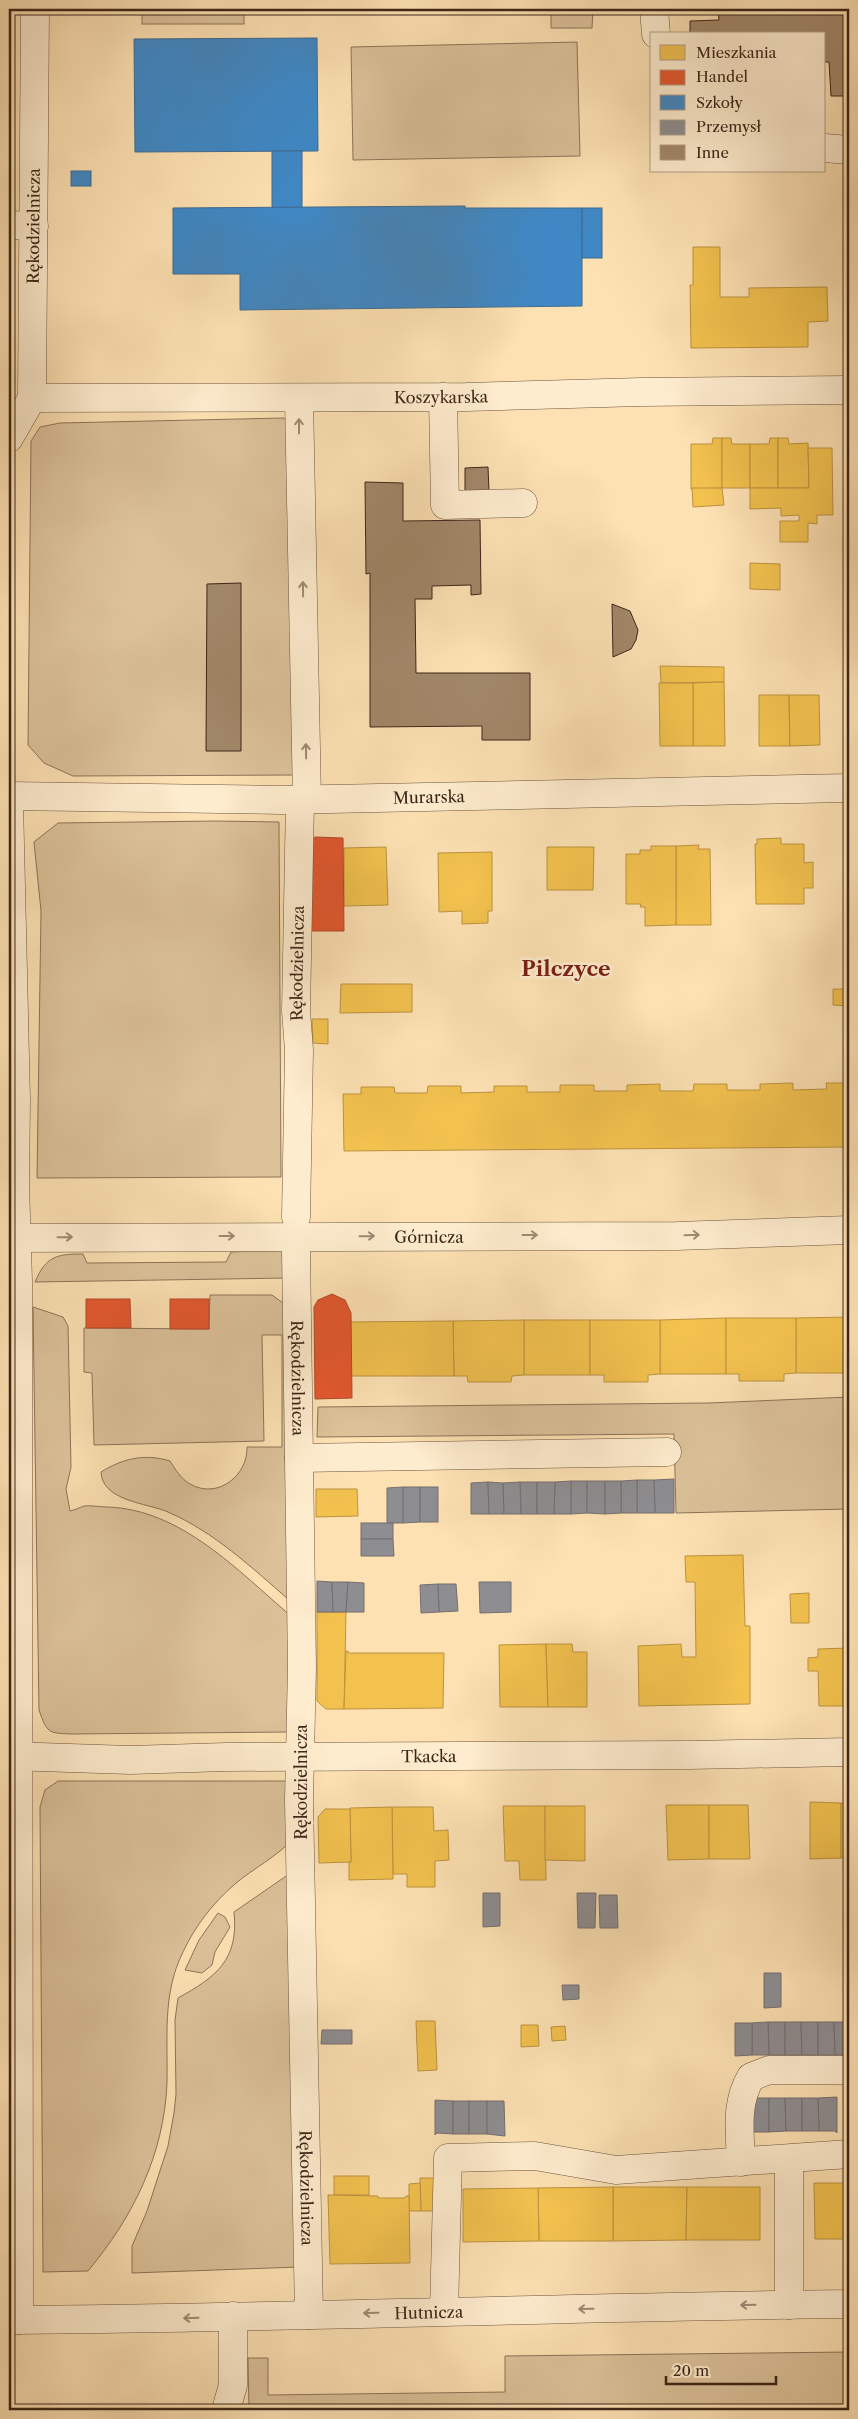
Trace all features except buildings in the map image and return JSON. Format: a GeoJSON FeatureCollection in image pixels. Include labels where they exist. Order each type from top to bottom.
{"type":"FeatureCollection","features":[{"type":"Feature","properties":{"kind":"street","name":"Rękodzielnicza"},"geometry":{"type":"LineString","coordinates":[[9,438],[32,398],[21,226],[35,9]]}},
{"type":"Feature","properties":{"kind":"street"},"geometry":{"type":"LineString","coordinates":[[654,9],[656,32]]}},
{"type":"Feature","properties":{"kind":"street"},"geometry":{"type":"LineString","coordinates":[[826,148],[849,150]]}},
{"type":"Feature","properties":{"kind":"street","name":"Koszykarska"},"geometry":{"type":"LineString","coordinates":[[32,398],[443,397],[641,392],[849,390]]}},
{"type":"Feature","properties":{"kind":"street"},"geometry":{"type":"LineString","coordinates":[[443,397],[445,505],[522,503]]}},
{"type":"Feature","properties":{"kind":"street","name":"Rękodzielnicza"},"geometry":{"type":"LineString","coordinates":[[296,1218],[299,1050],[296,1011],[303,800],[299,398]]}},
{"type":"Feature","properties":{"kind":"street","name":"Murarska"},"geometry":{"type":"LineString","coordinates":[[9,796],[303,800],[849,788]]}},
{"type":"Feature","properties":{"kind":"street"},"geometry":{"type":"LineString","coordinates":[[9,802],[16,1100],[12,1238],[14,1483],[14,2320]]}},
{"type":"Feature","properties":{"kind":"street","name":"Górnicza"},"geometry":{"type":"LineString","coordinates":[[12,1238],[676,1236],[849,1230]]}},
{"type":"Feature","properties":{"kind":"street","name":"Rękodzielnicza"},"geometry":{"type":"LineString","coordinates":[[296,1250],[302,1667],[300,1758],[309,2315]]}},
{"type":"Feature","properties":{"kind":"street"},"geometry":{"type":"LineString","coordinates":[[299,1458],[668,1452]]}},
{"type":"Feature","properties":{"kind":"street","name":"Tkacka"},"geometry":{"type":"LineString","coordinates":[[13,1756],[130,1760],[849,1752]]}},
{"type":"Feature","properties":{"kind":"street"},"geometry":{"type":"LineString","coordinates":[[740,2162],[739,2109],[741,2096],[751,2077],[769,2070],[849,2070]]}},
{"type":"Feature","properties":{"kind":"street"},"geometry":{"type":"LineString","coordinates":[[444,2311],[448,2158],[535,2156],[616,2170],[849,2154]]}},
{"type":"Feature","properties":{"kind":"street"},"geometry":{"type":"LineString","coordinates":[[789,2159],[789,2304]]}},
{"type":"Feature","properties":{"kind":"street","name":"Hutnicza"},"geometry":{"type":"LineString","coordinates":[[14,2320],[118,2320],[444,2311],[849,2304]]}},
{"type":"Feature","properties":{"kind":"street"},"geometry":{"type":"LineString","coordinates":[[226,2410],[233,2386],[233,2316]]}},
{"type":"Feature","properties":{"kind":"shaded area"},"geometry":{"type":"Polygon","coordinates":[[[142,9],[244,9],[244,24],[142,24],[142,9]]]}},
{"type":"Feature","properties":{"kind":"shaded area"},"geometry":{"type":"Polygon","coordinates":[[[551,9],[593,9],[592,28],[551,28],[551,9]]]}},
{"type":"Feature","properties":{"kind":"shaded area"},"geometry":{"type":"Polygon","coordinates":[[[577,42],[580,156],[353,160],[351,47],[577,42]]]}},
{"type":"Feature","properties":{"kind":"shaded area"},"geometry":{"type":"Polygon","coordinates":[[[284,418],[290,426],[296,775],[73,776],[44,763],[28,745],[31,441],[40,427],[60,423],[284,418]]]}},
{"type":"Feature","properties":{"kind":"shaded area"},"geometry":{"type":"Polygon","coordinates":[[[279,822],[281,1177],[37,1178],[41,911],[34,842],[58,823],[279,822]]]}},
{"type":"Feature","properties":{"kind":"shaded area"},"geometry":{"type":"Polygon","coordinates":[[[283,1250],[288,1278],[35,1282],[39,1273],[48,1262],[53,1258],[66,1255],[83,1254],[87,1263],[226,1262],[231,1252],[283,1250]]]}},
{"type":"Feature","properties":{"kind":"shaded area"},"geometry":{"type":"Polygon","coordinates":[[[210,1295],[272,1295],[283,1303],[286,1318],[288,1599],[231,1551],[201,1530],[168,1512],[127,1500],[109,1489],[103,1482],[101,1472],[109,1467],[134,1459],[151,1458],[170,1461],[178,1474],[187,1482],[201,1488],[211,1489],[221,1487],[237,1475],[246,1457],[247,1447],[282,1447],[282,1335],[262,1335],[264,1441],[94,1445],[92,1373],[84,1372],[84,1328],[209,1329],[210,1295]]]}},
{"type":"Feature","properties":{"kind":"shaded area"},"geometry":{"type":"Polygon","coordinates":[[[33,1307],[63,1317],[68,1326],[71,1467],[66,1489],[70,1511],[84,1506],[107,1507],[134,1510],[160,1519],[207,1545],[291,1616],[288,1732],[71,1734],[53,1732],[44,1723],[39,1710],[33,1307]]]}},
{"type":"Feature","properties":{"kind":"shaded area"},"geometry":{"type":"Polygon","coordinates":[[[849,1397],[849,1509],[676,1513],[674,1434],[317,1437],[318,1407],[709,1403],[849,1397]]]}},
{"type":"Feature","properties":{"kind":"shaded area"},"geometry":{"type":"Polygon","coordinates":[[[58,1781],[286,1781],[292,1840],[279,1852],[235,1884],[219,1899],[199,1924],[176,1968],[169,2000],[165,2110],[153,2160],[132,2207],[119,2229],[88,2271],[43,2272],[40,1807],[45,1790],[58,1781]]]}},
{"type":"Feature","properties":{"kind":"shaded area"},"geometry":{"type":"Polygon","coordinates":[[[292,1872],[299,2267],[132,2273],[132,2246],[147,2211],[168,2146],[174,2113],[176,2094],[175,2020],[178,1998],[214,1974],[222,1965],[233,1943],[235,1929],[234,1912],[292,1872]]]}},
{"type":"Feature","properties":{"kind":"shaded area"},"geometry":{"type":"Polygon","coordinates":[[[218,1913],[225,1917],[230,1927],[215,1952],[212,1965],[202,1973],[185,1970],[199,1940],[218,1913]]]}},
{"type":"Feature","properties":{"kind":"shaded area"},"geometry":{"type":"Polygon","coordinates":[[[849,2352],[849,2410],[249,2410],[248,2358],[268,2358],[268,2395],[505,2392],[505,2356],[849,2352]]]}},
{"type":"Feature","properties":{"kind":"district","name":"Pilczyce"},"geometry":{"type":"Point","coordinates":[566,969]}}]}
